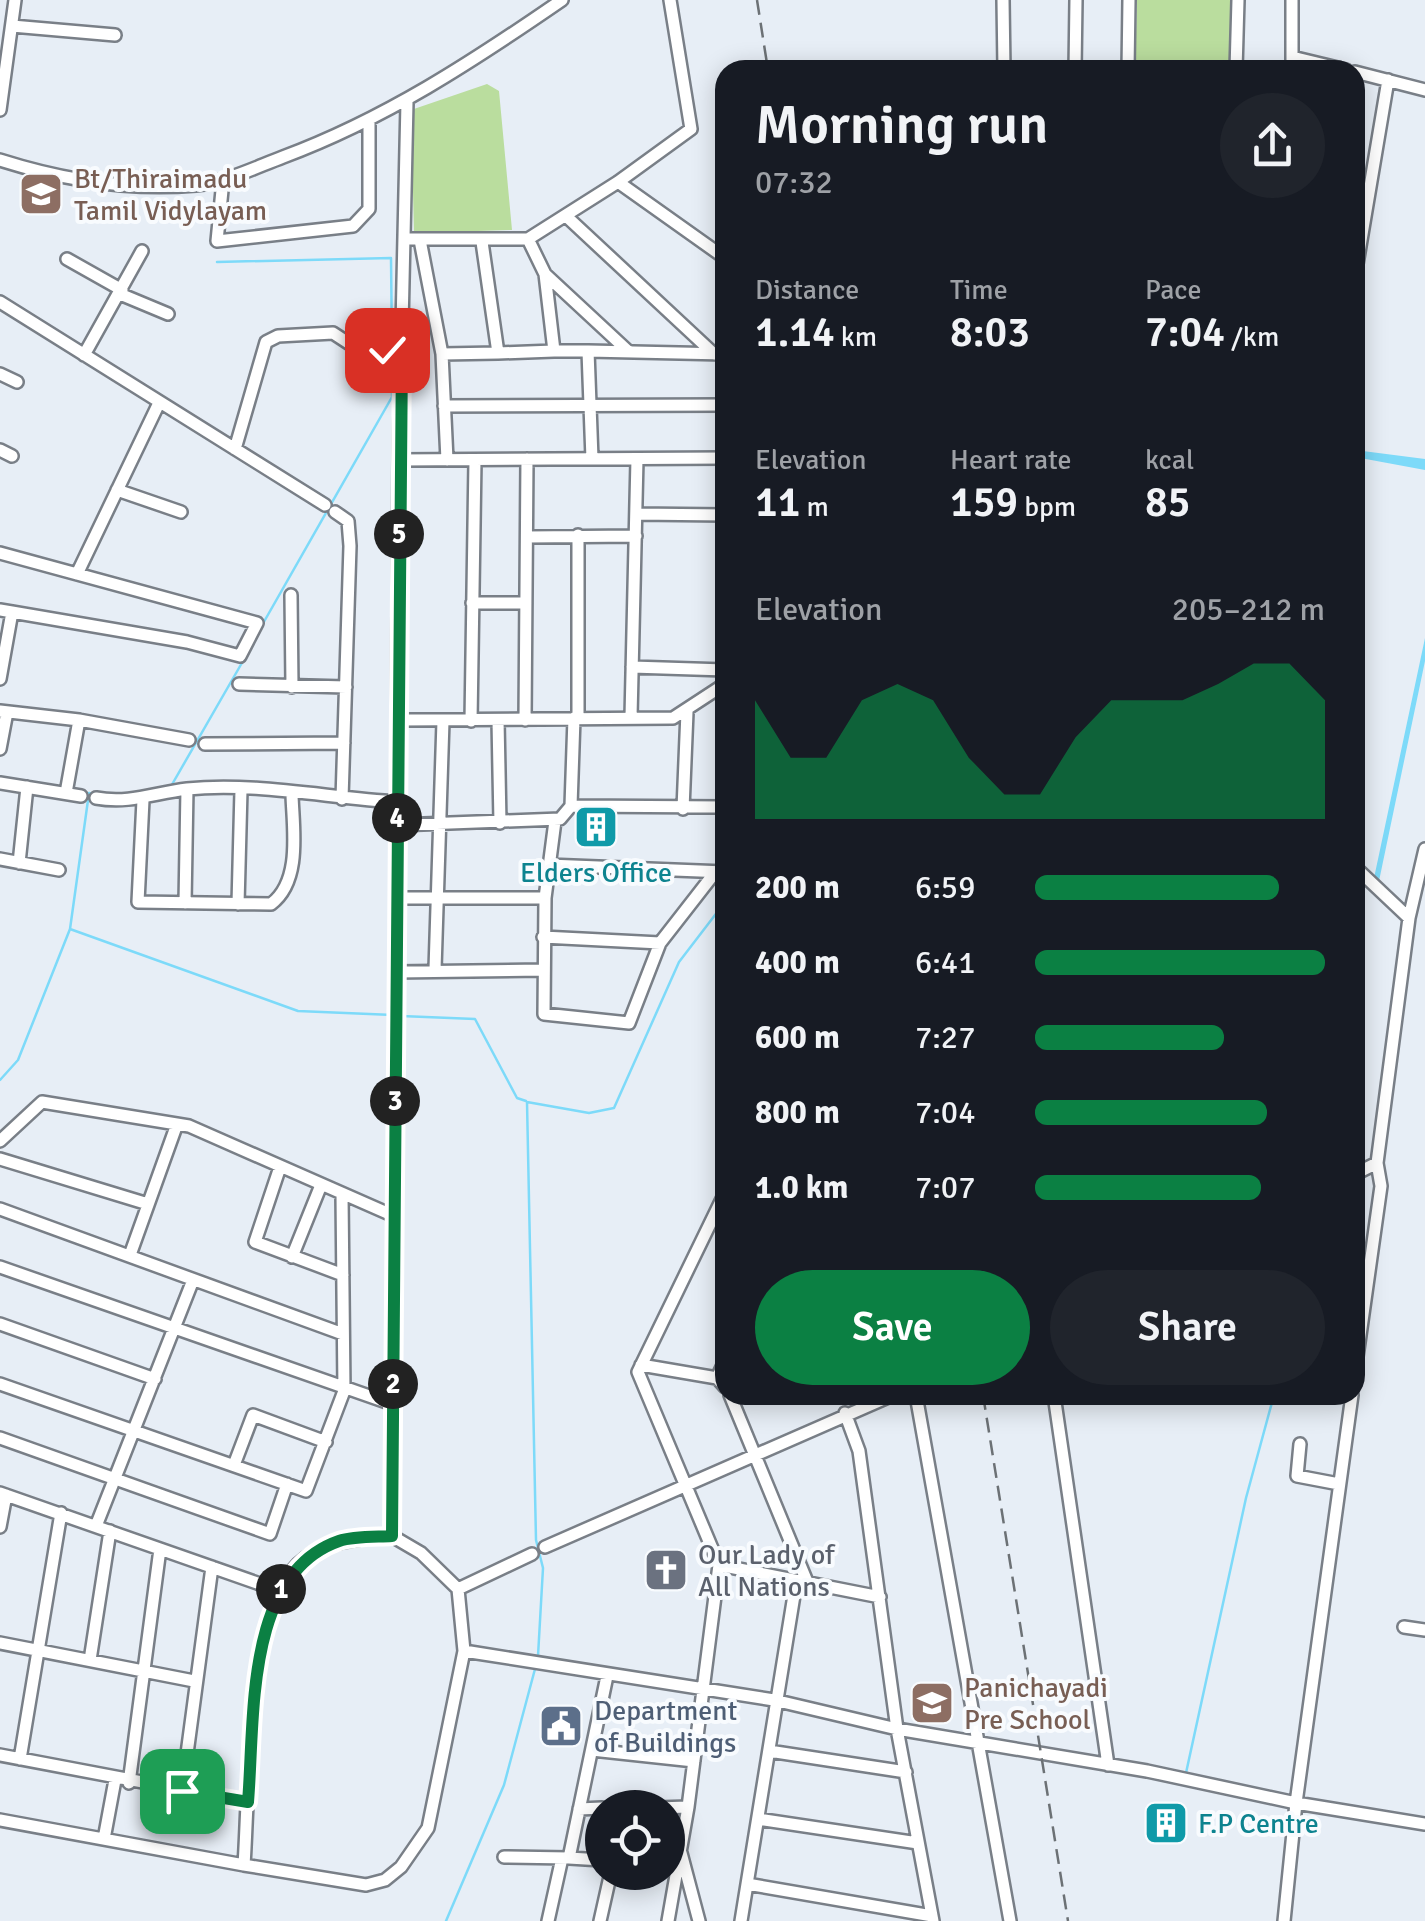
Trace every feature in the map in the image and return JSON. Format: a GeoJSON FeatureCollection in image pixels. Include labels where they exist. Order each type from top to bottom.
{"type":"FeatureCollection","features":[{"type":"Feature","properties":{"kind":"street"},"geometry":{"type":"LineString","coordinates":[[0,110],[15,0]]}},
{"type":"Feature","properties":{"kind":"street"},"geometry":{"type":"LineString","coordinates":[[0,160],[84,182],[193,185],[223,180],[407,102],[562,0]]}},
{"type":"Feature","properties":{"kind":"street"},"geometry":{"type":"LineString","coordinates":[[405,240],[528,239],[618,182],[692,128],[670,0]]}},
{"type":"Feature","properties":{"kind":"street"},"geometry":{"type":"LineString","coordinates":[[1003,0],[1004,60]]}},
{"type":"Feature","properties":{"kind":"street"},"geometry":{"type":"LineString","coordinates":[[1075,60],[1076,0]]}},
{"type":"Feature","properties":{"kind":"street"},"geometry":{"type":"LineString","coordinates":[[1128,60],[1129,0]]}},
{"type":"Feature","properties":{"kind":"street"},"geometry":{"type":"LineString","coordinates":[[1236,60],[1238,0]]}},
{"type":"Feature","properties":{"kind":"street"},"geometry":{"type":"LineString","coordinates":[[1292,0],[1292,60]]}},
{"type":"Feature","properties":{"kind":"street"},"geometry":{"type":"LineString","coordinates":[[12,26],[115,35]]}},
{"type":"Feature","properties":{"kind":"street"},"geometry":{"type":"LineString","coordinates":[[1365,74],[1425,90]]}},
{"type":"Feature","properties":{"kind":"street"},"geometry":{"type":"LineString","coordinates":[[1365,217],[1388,80]]}},
{"type":"Feature","properties":{"kind":"street"},"geometry":{"type":"LineString","coordinates":[[392,1536],[399,720],[399,460],[394,351],[405,240],[407,102]]}},
{"type":"Feature","properties":{"kind":"street"},"geometry":{"type":"LineString","coordinates":[[223,180],[217,240],[353,226],[369,209],[369,120]]}},
{"type":"Feature","properties":{"kind":"street"},"geometry":{"type":"LineString","coordinates":[[618,182],[715,251]]}},
{"type":"Feature","properties":{"kind":"street"},"geometry":{"type":"LineString","coordinates":[[566,216],[715,350]]}},
{"type":"Feature","properties":{"kind":"street"},"geometry":{"type":"LineString","coordinates":[[528,239],[545,274],[554,351]]}},
{"type":"Feature","properties":{"kind":"street"},"geometry":{"type":"LineString","coordinates":[[420,240],[442,354],[447,460]]}},
{"type":"Feature","properties":{"kind":"street"},"geometry":{"type":"LineString","coordinates":[[482,242],[498,353]]}},
{"type":"Feature","properties":{"kind":"street"},"geometry":{"type":"LineString","coordinates":[[84,355],[142,251]]}},
{"type":"Feature","properties":{"kind":"street"},"geometry":{"type":"LineString","coordinates":[[67,259],[121,292],[168,314]]}},
{"type":"Feature","properties":{"kind":"street"},"geometry":{"type":"LineString","coordinates":[[545,274],[629,352]]}},
{"type":"Feature","properties":{"kind":"street"},"geometry":{"type":"LineString","coordinates":[[0,302],[348,521],[342,799]]}},
{"type":"Feature","properties":{"kind":"street"},"geometry":{"type":"LineString","coordinates":[[236,449],[266,342],[278,336],[333,333],[359,350],[394,351]]}},
{"type":"Feature","properties":{"kind":"street"},"geometry":{"type":"LineString","coordinates":[[588,351],[592,459]]}},
{"type":"Feature","properties":{"kind":"street"},"geometry":{"type":"LineString","coordinates":[[442,354],[715,354]]}},
{"type":"Feature","properties":{"kind":"street"},"geometry":{"type":"LineString","coordinates":[[0,374],[17,382]]}},
{"type":"Feature","properties":{"kind":"street"},"geometry":{"type":"LineString","coordinates":[[77,574],[159,403]]}},
{"type":"Feature","properties":{"kind":"street"},"geometry":{"type":"LineString","coordinates":[[444,406],[715,405]]}},
{"type":"Feature","properties":{"kind":"street"},"geometry":{"type":"LineString","coordinates":[[399,460],[715,458]]}},
{"type":"Feature","properties":{"kind":"street"},"geometry":{"type":"LineString","coordinates":[[525,720],[527,459]]}},
{"type":"Feature","properties":{"kind":"street"},"geometry":{"type":"LineString","coordinates":[[631,717],[637,459]]}},
{"type":"Feature","properties":{"kind":"street"},"geometry":{"type":"LineString","coordinates":[[471,721],[475,460]]}},
{"type":"Feature","properties":{"kind":"street"},"geometry":{"type":"LineString","coordinates":[[117,490],[181,512]]}},
{"type":"Feature","properties":{"kind":"street"},"geometry":{"type":"LineString","coordinates":[[636,514],[715,515]]}},
{"type":"Feature","properties":{"kind":"street"},"geometry":{"type":"LineString","coordinates":[[578,535],[571,806],[555,822],[548,865],[542,970],[544,1014],[629,1023],[660,944],[715,879]]}},
{"type":"Feature","properties":{"kind":"street"},"geometry":{"type":"LineString","coordinates":[[527,537],[636,536]]}},
{"type":"Feature","properties":{"kind":"street"},"geometry":{"type":"LineString","coordinates":[[0,553],[258,623],[240,656],[171,639],[6,611],[0,680]]}},
{"type":"Feature","properties":{"kind":"street"},"geometry":{"type":"LineString","coordinates":[[291,594],[292,687]]}},
{"type":"Feature","properties":{"kind":"street"},"geometry":{"type":"LineString","coordinates":[[472,603],[526,604]]}},
{"type":"Feature","properties":{"kind":"street"},"geometry":{"type":"LineString","coordinates":[[632,667],[715,670]]}},
{"type":"Feature","properties":{"kind":"street"},"geometry":{"type":"LineString","coordinates":[[239,684],[346,688]]}},
{"type":"Feature","properties":{"kind":"street"},"geometry":{"type":"LineString","coordinates":[[399,720],[673,718],[715,692]]}},
{"type":"Feature","properties":{"kind":"street"},"geometry":{"type":"LineString","coordinates":[[0,748],[3,712],[80,720],[190,740]]}},
{"type":"Feature","properties":{"kind":"street"},"geometry":{"type":"LineString","coordinates":[[683,809],[687,712]]}},
{"type":"Feature","properties":{"kind":"street"},"geometry":{"type":"LineString","coordinates":[[66,793],[80,720]]}},
{"type":"Feature","properties":{"kind":"street"},"geometry":{"type":"LineString","coordinates":[[498,720],[500,823]]}},
{"type":"Feature","properties":{"kind":"street"},"geometry":{"type":"LineString","coordinates":[[436,969],[443,721]]}},
{"type":"Feature","properties":{"kind":"street"},"geometry":{"type":"LineString","coordinates":[[205,744],[344,743]]}},
{"type":"Feature","properties":{"kind":"street"},"geometry":{"type":"LineString","coordinates":[[0,783],[82,796]]}},
{"type":"Feature","properties":{"kind":"street"},"geometry":{"type":"LineString","coordinates":[[19,862],[27,787]]}},
{"type":"Feature","properties":{"kind":"street"},"geometry":{"type":"LineString","coordinates":[[96,798],[143,800],[187,790],[241,790],[397,802]]}},
{"type":"Feature","properties":{"kind":"street"},"geometry":{"type":"LineString","coordinates":[[185,903],[187,790]]}},
{"type":"Feature","properties":{"kind":"street"},"geometry":{"type":"LineString","coordinates":[[238,904],[241,790]]}},
{"type":"Feature","properties":{"kind":"street"},"geometry":{"type":"LineString","coordinates":[[143,800],[138,902],[271,904],[280,897],[293,852],[292,794]]}},
{"type":"Feature","properties":{"kind":"street"},"geometry":{"type":"LineString","coordinates":[[571,806],[715,807]]}},
{"type":"Feature","properties":{"kind":"street"},"geometry":{"type":"LineString","coordinates":[[396,825],[555,822]]}},
{"type":"Feature","properties":{"kind":"street"},"geometry":{"type":"LineString","coordinates":[[1365,1300],[1381,1186],[1377,1163],[1409,918],[1425,850]]}},
{"type":"Feature","properties":{"kind":"street"},"geometry":{"type":"LineString","coordinates":[[0,860],[59,870]]}},
{"type":"Feature","properties":{"kind":"street"},"geometry":{"type":"LineString","coordinates":[[548,865],[715,874]]}},
{"type":"Feature","properties":{"kind":"street"},"geometry":{"type":"LineString","coordinates":[[1365,876],[1409,918]]}},
{"type":"Feature","properties":{"kind":"street"},"geometry":{"type":"LineString","coordinates":[[396,898],[544,898]]}},
{"type":"Feature","properties":{"kind":"street"},"geometry":{"type":"LineString","coordinates":[[543,937],[660,944]]}},
{"type":"Feature","properties":{"kind":"street"},"geometry":{"type":"LineString","coordinates":[[396,972],[542,970]]}},
{"type":"Feature","properties":{"kind":"street"},"geometry":{"type":"LineString","coordinates":[[0,1141],[42,1102],[177,1124],[394,1216]]}},
{"type":"Feature","properties":{"kind":"street"},"geometry":{"type":"LineString","coordinates":[[130,1255],[177,1124]]}},
{"type":"Feature","properties":{"kind":"street"},"geometry":{"type":"LineString","coordinates":[[0,1159],[148,1204]]}},
{"type":"Feature","properties":{"kind":"street"},"geometry":{"type":"LineString","coordinates":[[1365,1169],[1377,1163]]}},
{"type":"Feature","properties":{"kind":"street"},"geometry":{"type":"LineString","coordinates":[[280,1167],[255,1242],[342,1275]]}},
{"type":"Feature","properties":{"kind":"street"},"geometry":{"type":"LineString","coordinates":[[292,1257],[320,1185]]}},
{"type":"Feature","properties":{"kind":"street"},"geometry":{"type":"LineString","coordinates":[[0,1384],[136,1428],[306,1492],[344,1391],[342,1194]]}},
{"type":"Feature","properties":{"kind":"street"},"geometry":{"type":"LineString","coordinates":[[0,1209],[342,1334]]}},
{"type":"Feature","properties":{"kind":"street"},"geometry":{"type":"LineString","coordinates":[[685,1819],[719,1565],[638,1372],[715,1215]]}},
{"type":"Feature","properties":{"kind":"street"},"geometry":{"type":"LineString","coordinates":[[0,1267],[344,1391],[392,1404]]}},
{"type":"Feature","properties":{"kind":"street"},"geometry":{"type":"LineString","coordinates":[[96,1526],[194,1280]]}},
{"type":"Feature","properties":{"kind":"street"},"geometry":{"type":"LineString","coordinates":[[0,1324],[155,1379]]}},
{"type":"Feature","properties":{"kind":"street"},"geometry":{"type":"LineString","coordinates":[[642,1366],[715,1382]]}},
{"type":"Feature","properties":{"kind":"street"},"geometry":{"type":"LineString","coordinates":[[734,1405],[802,1584],[774,1700],[741,1921]]}},
{"type":"Feature","properties":{"kind":"street"},"geometry":{"type":"LineString","coordinates":[[545,1547],[866,1405]]}},
{"type":"Feature","properties":{"kind":"street"},"geometry":{"type":"LineString","coordinates":[[918,1405],[1010,1921]]}},
{"type":"Feature","properties":{"kind":"street"},"geometry":{"type":"LineString","coordinates":[[1055,1405],[1108,1764]]}},
{"type":"Feature","properties":{"kind":"street"},"geometry":{"type":"LineString","coordinates":[[1284,1921],[1296,1803],[1351,1405]]}},
{"type":"Feature","properties":{"kind":"street"},"geometry":{"type":"LineString","coordinates":[[747,1884],[932,1919],[897,1728],[859,1450],[845,1413]]}},
{"type":"Feature","properties":{"kind":"street"},"geometry":{"type":"LineString","coordinates":[[234,1465],[253,1415],[326,1442]]}},
{"type":"Feature","properties":{"kind":"street"},"geometry":{"type":"LineString","coordinates":[[0,1438],[270,1534],[287,1484]]}},
{"type":"Feature","properties":{"kind":"street"},"geometry":{"type":"LineString","coordinates":[[1300,1444],[1297,1476],[1339,1484]]}},
{"type":"Feature","properties":{"kind":"street"},"geometry":{"type":"LineString","coordinates":[[0,1527],[3,1494],[280,1591]]}},
{"type":"Feature","properties":{"kind":"street"},"geometry":{"type":"LineString","coordinates":[[20,1759],[35,1650],[61,1513]]}},
{"type":"Feature","properties":{"kind":"street"},"geometry":{"type":"LineString","coordinates":[[90,1660],[110,1531]]}},
{"type":"Feature","properties":{"kind":"street"},"geometry":{"type":"LineString","coordinates":[[0,1820],[244,1865],[366,1885],[385,1880],[402,1868],[428,1828],[464,1652],[458,1589],[421,1553],[392,1536],[340,1540],[300,1562],[280,1591],[260,1663],[244,1865]]}},
{"type":"Feature","properties":{"kind":"street"},"geometry":{"type":"LineString","coordinates":[[129,1783],[160,1548]]}},
{"type":"Feature","properties":{"kind":"street"},"geometry":{"type":"LineString","coordinates":[[458,1589],[532,1554]]}},
{"type":"Feature","properties":{"kind":"street"},"geometry":{"type":"LineString","coordinates":[[719,1565],[880,1598]]}},
{"type":"Feature","properties":{"kind":"street"},"geometry":{"type":"LineString","coordinates":[[182,1791],[212,1567]]}},
{"type":"Feature","properties":{"kind":"street"},"geometry":{"type":"LineString","coordinates":[[1404,1626],[1425,1630]]}},
{"type":"Feature","properties":{"kind":"street"},"geometry":{"type":"LineString","coordinates":[[0,1643],[194,1681]]}},
{"type":"Feature","properties":{"kind":"street"},"geometry":{"type":"LineString","coordinates":[[464,1652],[774,1700],[897,1728],[1425,1824]]}},
{"type":"Feature","properties":{"kind":"street"},"geometry":{"type":"LineString","coordinates":[[548,1921],[579,1809],[607,1676]]}},
{"type":"Feature","properties":{"kind":"street"},"geometry":{"type":"LineString","coordinates":[[592,1750],[694,1761]]}},
{"type":"Feature","properties":{"kind":"street"},"geometry":{"type":"LineString","coordinates":[[768,1751],[906,1772]]}},
{"type":"Feature","properties":{"kind":"street"},"geometry":{"type":"LineString","coordinates":[[0,1755],[129,1783],[248,1802]]}},
{"type":"Feature","properties":{"kind":"street"},"geometry":{"type":"LineString","coordinates":[[104,1839],[115,1780]]}},
{"type":"Feature","properties":{"kind":"street"},"geometry":{"type":"LineString","coordinates":[[579,1809],[585,1809]]}},
{"type":"Feature","properties":{"kind":"street"},"geometry":{"type":"LineString","coordinates":[[758,1819],[918,1843]]}},
{"type":"Feature","properties":{"kind":"street"},"geometry":{"type":"LineString","coordinates":[[504,1857],[585,1859]]}},
{"type":"Feature","properties":{"kind":"street"},"geometry":{"type":"LineString","coordinates":[[685,1884],[699,1921]]}},
{"type":"Feature","properties":{"kind":"street"},"geometry":{"type":"LineString","coordinates":[[600,1921],[607,1890]]}},
{"type":"Feature","properties":{"kind":"street"},"geometry":{"type":"LineString","coordinates":[[668,1921],[671,1890]]}},
{"type":"Feature","properties":{"kind":"green space"},"geometry":{"type":"Polygon","coordinates":[[[1137,0],[1233,0],[1231,60],[1135,60],[1137,0]]]}},
{"type":"Feature","properties":{"kind":"green space"},"geometry":{"type":"Polygon","coordinates":[[[487,84],[499,91],[512,230],[414,233],[411,110],[487,84]]]}},
{"type":"Feature","properties":{"kind":"water"},"geometry":{"type":"Polygon","coordinates":[[[1365,451],[1425,459],[1425,470],[1365,459],[1365,451]]]}},
{"type":"Feature","properties":{"kind":"water"},"geometry":{"type":"Polygon","coordinates":[[[1425,638],[1425,661],[1379,881],[1374,878],[1425,638]]]}},
{"type":"Feature","properties":{"kind":"waterway"},"geometry":{"type":"LineString","coordinates":[[217,262],[391,258],[392,347]]}},
{"type":"Feature","properties":{"kind":"waterway"},"geometry":{"type":"LineString","coordinates":[[261,627],[392,397],[392,355]]}},
{"type":"Feature","properties":{"kind":"waterway"},"geometry":{"type":"LineString","coordinates":[[170,788],[243,661]]}},
{"type":"Feature","properties":{"kind":"waterway"},"geometry":{"type":"LineString","coordinates":[[70,929],[89,793],[94,794]]}},
{"type":"Feature","properties":{"kind":"waterway"},"geometry":{"type":"LineString","coordinates":[[538,1656],[543,1568],[536,1540],[527,1102],[589,1113],[614,1108],[679,962],[715,915]]}},
{"type":"Feature","properties":{"kind":"waterway"},"geometry":{"type":"LineString","coordinates":[[0,1080],[18,1060],[70,929],[298,1011],[393,1015]]}},
{"type":"Feature","properties":{"kind":"waterway"},"geometry":{"type":"LineString","coordinates":[[401,1016],[475,1019],[517,1098],[526,1101]]}},
{"type":"Feature","properties":{"kind":"waterway"},"geometry":{"type":"LineString","coordinates":[[1186,1773],[1246,1498],[1271,1405]]}},
{"type":"Feature","properties":{"kind":"waterway"},"geometry":{"type":"LineString","coordinates":[[446,1921],[504,1785],[535,1669]]}},
{"type":"Feature","properties":{"kind":"railway"},"geometry":{"type":"LineString","coordinates":[[757,0],[766,60]]}},
{"type":"Feature","properties":{"kind":"railway"},"geometry":{"type":"LineString","coordinates":[[985,1405],[1068,1921]]}},
{"type":"Feature","properties":{"kind":"place","name":"Bt/Thiraimadu Tamil Vidylayam"},"geometry":{"type":"Point","coordinates":[41,194]}},
{"type":"Feature","properties":{"kind":"place","name":"Elders Office"},"geometry":{"type":"Point","coordinates":[596,827]}},
{"type":"Feature","properties":{"kind":"place","name":"Our Lady of All Nations"},"geometry":{"type":"Point","coordinates":[666,1570]}},
{"type":"Feature","properties":{"kind":"place","name":"Panichayadi Pre School"},"geometry":{"type":"Point","coordinates":[932,1703]}},
{"type":"Feature","properties":{"kind":"place","name":"Department of Buildings"},"geometry":{"type":"Point","coordinates":[561,1726]}},
{"type":"Feature","properties":{"kind":"place","name":"F.P Centre"},"geometry":{"type":"Point","coordinates":[1166,1823]}},
{"type":"Feature","properties":{"kind":"route"},"geometry":{"type":"LineString","coordinates":[[182,1791],[248,1802],[266,1627],[288,1576],[300,1562],[340,1540],[392,1536],[402,352],[387,350]]}}]}
